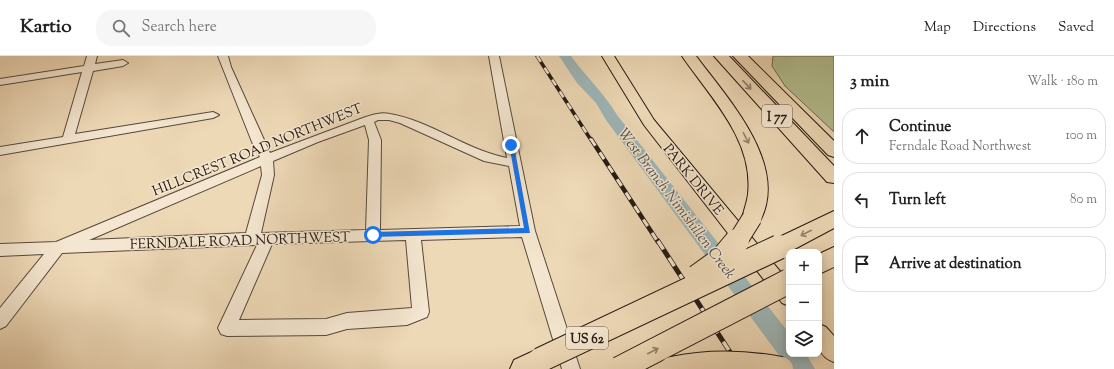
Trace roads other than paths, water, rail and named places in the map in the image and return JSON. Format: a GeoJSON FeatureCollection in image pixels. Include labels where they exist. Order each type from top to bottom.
{"type":"FeatureCollection","features":[{"type":"Feature","properties":{"kind":"highway"},"geometry":{"type":"LineString","coordinates":[[683,56],[708,83]]}},
{"type":"Feature","properties":{"kind":"highway"},"geometry":{"type":"LineString","coordinates":[[634,315],[718,262],[738,242],[752,218],[757,202],[757,170],[753,154],[738,124],[689,56]]}},
{"type":"Feature","properties":{"kind":"highway","name":"I 77"},"geometry":{"type":"LineString","coordinates":[[721,56],[834,177]]}},
{"type":"Feature","properties":{"kind":"highway","name":"I 77"},"geometry":{"type":"LineString","coordinates":[[740,56],[834,151]]}},
{"type":"Feature","properties":{"kind":"highway"},"geometry":{"type":"LineString","coordinates":[[762,56],[769,71],[782,88],[834,142]]}},
{"type":"Feature","properties":{"kind":"highway"},"geometry":{"type":"LineString","coordinates":[[634,315],[700,286],[834,219]]}},
{"type":"Feature","properties":{"kind":"highway"},"geometry":{"type":"LineString","coordinates":[[822,263],[834,256]]}},
{"type":"Feature","properties":{"kind":"highway"},"geometry":{"type":"LineString","coordinates":[[619,369],[786,283]]}},
{"type":"Feature","properties":{"kind":"highway","name":"US 62"},"geometry":{"type":"LineString","coordinates":[[532,365],[634,315]]}},
{"type":"Feature","properties":{"kind":"highway"},"geometry":{"type":"LineString","coordinates":[[672,369],[698,364],[730,363],[781,369]]}},
{"type":"Feature","properties":{"kind":"main road","name":"PARK DRIVE"},"geometry":{"type":"LineString","coordinates":[[608,56],[649,122],[786,293]]}},
{"type":"Feature","properties":{"kind":"main road"},"geometry":{"type":"LineString","coordinates":[[822,338],[834,352]]}},
{"type":"Feature","properties":{"kind":"street"},"geometry":{"type":"LineString","coordinates":[[68,139],[92,56]]}},
{"type":"Feature","properties":{"kind":"street"},"geometry":{"type":"LineString","coordinates":[[223,56],[226,67],[258,142],[267,158],[268,175],[259,238],[227,328],[326,327],[347,321],[406,317],[421,312],[413,233]]}},
{"type":"Feature","properties":{"kind":"street"},"geometry":{"type":"LineString","coordinates":[[494,56],[528,231],[571,369]]}},
{"type":"Feature","properties":{"kind":"street"},"geometry":{"type":"LineString","coordinates":[[0,82],[124,63]]}},
{"type":"Feature","properties":{"kind":"street"},"geometry":{"type":"LineString","coordinates":[[0,151],[213,114]]}},
{"type":"Feature","properties":{"kind":"street","name":"HILLCREST ROAD NORTHWEST"},"geometry":{"type":"LineString","coordinates":[[58,246],[267,158],[366,120],[381,116],[404,121],[488,158],[514,163]]}},
{"type":"Feature","properties":{"kind":"street"},"geometry":{"type":"LineString","coordinates":[[366,120],[371,125],[375,140],[373,235]]}},
{"type":"Feature","properties":{"kind":"street","name":"FERNDALE ROAD NORTHWEST"},"geometry":{"type":"LineString","coordinates":[[0,250],[58,246],[259,238],[528,231]]}},
{"type":"Feature","properties":{"kind":"street"},"geometry":{"type":"LineString","coordinates":[[0,321],[58,246]]}},
{"type":"Feature","properties":{"kind":"waterway","name":"West Branch Nimishillen Creek"},"geometry":{"type":"LineString","coordinates":[[565,56],[582,80],[602,101],[611,117],[786,347]]}},
{"type":"Feature","properties":{"kind":"waterway","name":"West Branch Nimishillen Creek"},"geometry":{"type":"LineString","coordinates":[[794,357],[803,369]]}},
{"type":"Feature","properties":{"kind":"railway"},"geometry":{"type":"LineString","coordinates":[[537,56],[591,140]]}},
{"type":"Feature","properties":{"kind":"railway"},"geometry":{"type":"LineString","coordinates":[[591,139],[658,242]]}},
{"type":"Feature","properties":{"kind":"railway"},"geometry":{"type":"LineString","coordinates":[[658,241],[741,369]]}}]}
